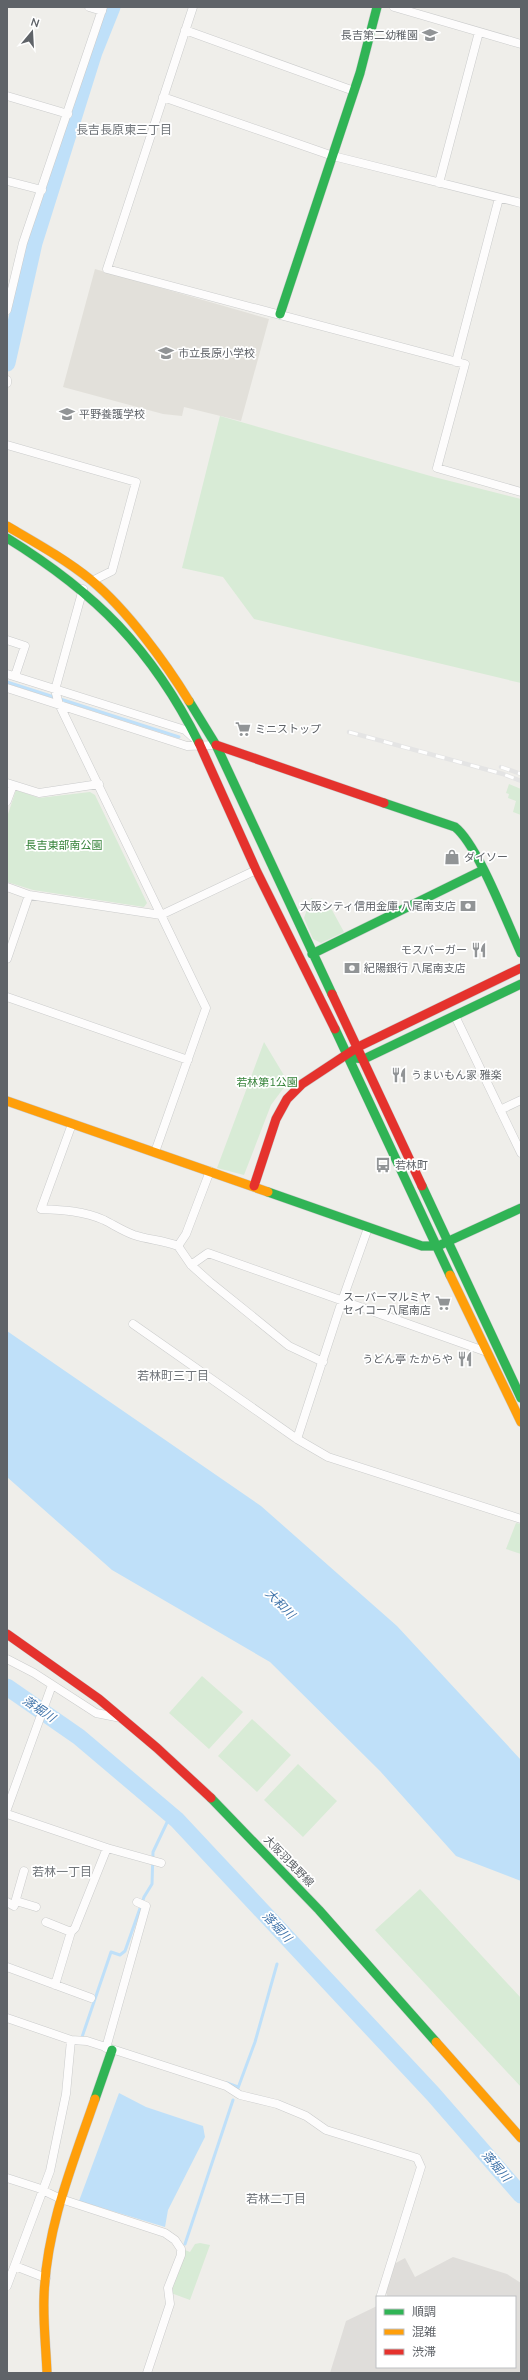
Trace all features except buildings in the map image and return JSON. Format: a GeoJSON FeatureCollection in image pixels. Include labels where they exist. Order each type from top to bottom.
{"type":"FeatureCollection","features":[{"type":"Feature","properties":{"kind":"street"},"geometry":{"type":"LineString","coordinates":[[7,310],[10,279],[68,114],[102,9],[88,7]]}},
{"type":"Feature","properties":{"kind":"street"},"geometry":{"type":"LineString","coordinates":[[193,7],[107,269],[465,364],[437,468],[521,492]]}},
{"type":"Feature","properties":{"kind":"street"},"geometry":{"type":"LineString","coordinates":[[280,314],[354,91],[377,7]]}},
{"type":"Feature","properties":{"kind":"street"},"geometry":{"type":"LineString","coordinates":[[394,7],[521,44]]}},
{"type":"Feature","properties":{"kind":"street"},"geometry":{"type":"LineString","coordinates":[[185,30],[354,91]]}},
{"type":"Feature","properties":{"kind":"street"},"geometry":{"type":"LineString","coordinates":[[439,183],[479,32]]}},
{"type":"Feature","properties":{"kind":"street"},"geometry":{"type":"LineString","coordinates":[[7,96],[68,114]]}},
{"type":"Feature","properties":{"kind":"street"},"geometry":{"type":"LineString","coordinates":[[163,97],[333,156],[521,203]]}},
{"type":"Feature","properties":{"kind":"street"},"geometry":{"type":"LineString","coordinates":[[7,181],[42,190]]}},
{"type":"Feature","properties":{"kind":"street"},"geometry":{"type":"LineString","coordinates":[[456,362],[499,198]]}},
{"type":"Feature","properties":{"kind":"street"},"geometry":{"type":"LineString","coordinates":[[7,445],[136,482],[112,570],[92,582]]}},
{"type":"Feature","properties":{"kind":"street"},"geometry":{"type":"LineString","coordinates":[[7,526],[52,552],[92,582],[132,623],[172,672],[216,745],[312,954],[364,1059],[521,1398]]}},
{"type":"Feature","properties":{"kind":"street"},"geometry":{"type":"LineString","coordinates":[[7,538],[34,554],[83,589],[116,621],[158,671],[202,745],[256,870],[348,1057],[521,1422]]}},
{"type":"Feature","properties":{"kind":"street"},"geometry":{"type":"LineString","coordinates":[[83,589],[55,690],[59,704],[206,1008],[155,1152]]}},
{"type":"Feature","properties":{"kind":"street"},"geometry":{"type":"LineString","coordinates":[[7,640],[25,646],[11,675],[185,730],[202,745]]}},
{"type":"Feature","properties":{"kind":"street"},"geometry":{"type":"LineString","coordinates":[[7,688],[187,746],[216,745],[454,827],[464,834],[521,954]]}},
{"type":"Feature","properties":{"kind":"street"},"geometry":{"type":"LineString","coordinates":[[7,801],[10,784],[39,793],[99,784]]}},
{"type":"Feature","properties":{"kind":"street"},"geometry":{"type":"LineString","coordinates":[[7,887],[29,895],[161,915],[256,870]]}},
{"type":"Feature","properties":{"kind":"street"},"geometry":{"type":"LineString","coordinates":[[312,954],[481,871]]}},
{"type":"Feature","properties":{"kind":"street"},"geometry":{"type":"LineString","coordinates":[[7,958],[29,895]]}},
{"type":"Feature","properties":{"kind":"street"},"geometry":{"type":"LineString","coordinates":[[254,1186],[269,1141],[287,1099],[312,1076],[327,1066],[348,1057],[358,1047],[521,968]]}},
{"type":"Feature","properties":{"kind":"street"},"geometry":{"type":"LineString","coordinates":[[348,1057],[364,1059],[521,984]]}},
{"type":"Feature","properties":{"kind":"street"},"geometry":{"type":"LineString","coordinates":[[7,997],[188,1060]]}},
{"type":"Feature","properties":{"kind":"street"},"geometry":{"type":"LineString","coordinates":[[455,1016],[521,1153]]}},
{"type":"Feature","properties":{"kind":"street"},"geometry":{"type":"LineString","coordinates":[[500,1110],[521,1100]]}},
{"type":"Feature","properties":{"kind":"street"},"geometry":{"type":"LineString","coordinates":[[7,1101],[254,1186],[368,1228],[422,1246],[438,1246],[521,1208]]}},
{"type":"Feature","properties":{"kind":"street"},"geometry":{"type":"LineString","coordinates":[[72,1124],[41,1209],[80,1211],[104,1220],[125,1232],[150,1240],[163,1240],[178,1246],[191,1265],[289,1346],[323,1362]]}},
{"type":"Feature","properties":{"kind":"street"},"geometry":{"type":"LineString","coordinates":[[178,1246],[186,1234],[210,1171]]}},
{"type":"Feature","properties":{"kind":"street"},"geometry":{"type":"LineString","coordinates":[[298,1439],[342,1301],[368,1228]]}},
{"type":"Feature","properties":{"kind":"street"},"geometry":{"type":"LineString","coordinates":[[191,1265],[208,1253],[487,1352]]}},
{"type":"Feature","properties":{"kind":"street"},"geometry":{"type":"LineString","coordinates":[[133,1324],[298,1439],[328,1457],[521,1519]]}},
{"type":"Feature","properties":{"kind":"street","name":"大阪羽曳野線"},"geometry":{"type":"LineString","coordinates":[[7,1634],[61,1671],[122,1718],[231,1818],[301,1890],[521,2138]]}},
{"type":"Feature","properties":{"kind":"street"},"geometry":{"type":"LineString","coordinates":[[7,1659],[96,1713],[122,1718]]}},
{"type":"Feature","properties":{"kind":"street"},"geometry":{"type":"LineString","coordinates":[[7,1809],[52,1685]]}},
{"type":"Feature","properties":{"kind":"street"},"geometry":{"type":"LineString","coordinates":[[7,1814],[107,1848],[159,1863]]}},
{"type":"Feature","properties":{"kind":"street"},"geometry":{"type":"LineString","coordinates":[[55,1985],[71,1932],[75,1928],[107,1848]]}},
{"type":"Feature","properties":{"kind":"street"},"geometry":{"type":"LineString","coordinates":[[7,1902],[14,1906],[24,1871]]}},
{"type":"Feature","properties":{"kind":"street"},"geometry":{"type":"LineString","coordinates":[[16,1901],[36,1907]]}},
{"type":"Feature","properties":{"kind":"street"},"geometry":{"type":"LineString","coordinates":[[46,2373],[44,2296],[48,2257],[61,2199],[109,2049],[146,1906],[137,1902]]}},
{"type":"Feature","properties":{"kind":"street"},"geometry":{"type":"LineString","coordinates":[[46,1922],[71,1932]]}},
{"type":"Feature","properties":{"kind":"street"},"geometry":{"type":"LineString","coordinates":[[7,1967],[91,1998]]}},
{"type":"Feature","properties":{"kind":"street"},"geometry":{"type":"LineString","coordinates":[[7,2018],[71,2040],[87,2041],[226,2086],[240,2095],[277,2104],[306,2116],[326,2130],[417,2158],[421,2167],[381,2295]]}},
{"type":"Feature","properties":{"kind":"street"},"geometry":{"type":"LineString","coordinates":[[7,2286],[50,2171],[66,2094],[71,2040]]}},
{"type":"Feature","properties":{"kind":"street"},"geometry":{"type":"LineString","coordinates":[[7,2178],[61,2199],[165,2233],[175,2240],[181,2249],[181,2255],[168,2288],[170,2304],[148,2373]]}},
{"type":"Feature","properties":{"kind":"street"},"geometry":{"type":"LineString","coordinates":[[15,2266],[46,2278]]}},
{"type":"Feature","properties":{"kind":"shaded area","name":"市立長原小学校"},"geometry":{"type":"Polygon","coordinates":[[[95,269],[269,319],[241,421],[184,407],[182,416],[163,414],[63,387],[95,269]]]}},
{"type":"Feature","properties":{"kind":"shaded area"},"geometry":{"type":"Polygon","coordinates":[[[453,2257],[507,2274],[521,2283],[521,2373],[330,2373],[346,2321],[376,2306],[376,2368],[516,2368],[516,2296],[388,2296],[386,2293],[394,2264],[405,2258],[415,2277],[453,2257]]]}},
{"type":"Feature","properties":{"kind":"green space"},"geometry":{"type":"Polygon","coordinates":[[[220,416],[434,477],[521,499],[521,683],[254,619],[223,577],[182,568],[220,416]]]}},
{"type":"Feature","properties":{"kind":"green space"},"geometry":{"type":"Polygon","coordinates":[[[509,784],[521,789],[521,815],[513,812],[516,801],[508,798],[509,794],[506,793],[509,784]]]}},
{"type":"Feature","properties":{"kind":"green space","name":"長吉東部南公園"},"geometry":{"type":"Polygon","coordinates":[[[16,790],[39,798],[90,792],[95,795],[147,903],[144,907],[33,890],[7,882],[7,817],[16,790]]]}},
{"type":"Feature","properties":{"kind":"green space"},"geometry":{"type":"Polygon","coordinates":[[[311,898],[332,910],[344,932],[321,943],[313,939],[304,918],[311,898]]]}},
{"type":"Feature","properties":{"kind":"green space","name":"若林第1公園"},"geometry":{"type":"Polygon","coordinates":[[[264,1042],[288,1082],[271,1105],[244,1175],[217,1168],[264,1042]]]}},
{"type":"Feature","properties":{"kind":"green space"},"geometry":{"type":"Polygon","coordinates":[[[516,1523],[521,1524],[521,1554],[506,1549],[516,1523]]]}},
{"type":"Feature","properties":{"kind":"green space"},"geometry":{"type":"Polygon","coordinates":[[[202,1676],[243,1712],[209,1749],[169,1713],[202,1676]]]}},
{"type":"Feature","properties":{"kind":"green space"},"geometry":{"type":"Polygon","coordinates":[[[252,1719],[291,1755],[257,1792],[218,1756],[252,1719]]]}},
{"type":"Feature","properties":{"kind":"green space"},"geometry":{"type":"Polygon","coordinates":[[[298,1764],[337,1801],[303,1837],[264,1800],[298,1764]]]}},
{"type":"Feature","properties":{"kind":"green space"},"geometry":{"type":"Polygon","coordinates":[[[420,1889],[521,1998],[521,2087],[375,1930],[420,1889]]]}},
{"type":"Feature","properties":{"kind":"green space"},"geometry":{"type":"Polygon","coordinates":[[[200,2243],[210,2245],[190,2300],[171,2293],[185,2250],[190,2252],[195,2244],[200,2243]]]}},
{"type":"Feature","properties":{"kind":"water","name":"大和川"},"geometry":{"type":"Polygon","coordinates":[[[7,1331],[261,1506],[397,1626],[521,1760],[521,1881],[456,1856],[380,1771],[270,1662],[112,1570],[7,1477],[7,1331]]]}},
{"type":"Feature","properties":{"kind":"water"},"geometry":{"type":"Polygon","coordinates":[[[119,2093],[146,2107],[203,2126],[205,2137],[168,2210],[165,2227],[79,2201],[119,2093]]]}},
{"type":"Feature","properties":{"kind":"waterway"},"geometry":{"type":"LineString","coordinates":[[7,363],[34,243],[94,52],[112,7]]}},
{"type":"Feature","properties":{"kind":"waterway"},"geometry":{"type":"LineString","coordinates":[[7,682],[179,737]]}},
{"type":"Feature","properties":{"kind":"waterway","name":"落堀川"},"geometry":{"type":"LineString","coordinates":[[7,1687],[79,1737],[177,1820],[433,2094],[521,2195]]}},
{"type":"Feature","properties":{"kind":"waterway"},"geometry":{"type":"LineString","coordinates":[[81,2040],[111,1952],[120,1955],[125,1951],[144,1897],[152,1884],[153,1852],[171,1814]]}},
{"type":"Feature","properties":{"kind":"waterway"},"geometry":{"type":"LineString","coordinates":[[238,2088],[255,2042],[277,1964]]}},
{"type":"Feature","properties":{"kind":"waterway"},"geometry":{"type":"LineString","coordinates":[[227,2083],[238,2087]]}},
{"type":"Feature","properties":{"kind":"waterway"},"geometry":{"type":"LineString","coordinates":[[185,2244],[233,2100]]}},
{"type":"Feature","properties":{"kind":"railway"},"geometry":{"type":"LineString","coordinates":[[349,732],[503,774],[521,781]]}},
{"type":"Feature","properties":{"kind":"railway"},"geometry":{"type":"LineString","coordinates":[[501,767],[521,774]]}},
{"type":"Feature","properties":{"kind":"traffic: fast"},"geometry":{"type":"LineString","coordinates":[[280,314],[360,73],[377,7]]}},
{"type":"Feature","properties":{"kind":"traffic: fast"},"geometry":{"type":"LineString","coordinates":[[7,538],[68,580],[119,626],[141,651],[162,679],[181,709],[199,743]]}},
{"type":"Feature","properties":{"kind":"traffic: fast"},"geometry":{"type":"LineString","coordinates":[[189,701],[216,745],[332,994]]}},
{"type":"Feature","properties":{"kind":"traffic: fast"},"geometry":{"type":"LineString","coordinates":[[384,803],[455,827],[464,836],[482,867],[521,953]]}},
{"type":"Feature","properties":{"kind":"traffic: fast"},"geometry":{"type":"LineString","coordinates":[[312,954],[481,871]]}},
{"type":"Feature","properties":{"kind":"traffic: fast"},"geometry":{"type":"LineString","coordinates":[[356,1058],[364,1059],[521,984]]}},
{"type":"Feature","properties":{"kind":"traffic: fast"},"geometry":{"type":"LineString","coordinates":[[335,1029],[450,1275]]}},
{"type":"Feature","properties":{"kind":"traffic: fast"},"geometry":{"type":"LineString","coordinates":[[422,1186],[521,1398]]}},
{"type":"Feature","properties":{"kind":"traffic: fast"},"geometry":{"type":"LineString","coordinates":[[268,1192],[422,1246],[438,1246],[521,1208]]}},
{"type":"Feature","properties":{"kind":"traffic: fast"},"geometry":{"type":"LineString","coordinates":[[211,1798],[319,1910],[436,2042]]}},
{"type":"Feature","properties":{"kind":"traffic: fast"},"geometry":{"type":"LineString","coordinates":[[95,2099],[112,2050]]}},
{"type":"Feature","properties":{"kind":"traffic: slow"},"geometry":{"type":"LineString","coordinates":[[7,526],[71,565],[105,592],[132,621],[157,653],[189,701]]}},
{"type":"Feature","properties":{"kind":"traffic: slow"},"geometry":{"type":"LineString","coordinates":[[7,1101],[268,1192]]}},
{"type":"Feature","properties":{"kind":"traffic: slow"},"geometry":{"type":"LineString","coordinates":[[450,1275],[521,1422]]}},
{"type":"Feature","properties":{"kind":"traffic: slow"},"geometry":{"type":"LineString","coordinates":[[436,2042],[521,2138]]}},
{"type":"Feature","properties":{"kind":"traffic: slow"},"geometry":{"type":"LineString","coordinates":[[47,2373],[44,2297],[50,2246],[62,2196],[95,2099]]}},
{"type":"Feature","properties":{"kind":"traffic: jam"},"geometry":{"type":"LineString","coordinates":[[199,743],[257,872],[335,1029]]}},
{"type":"Feature","properties":{"kind":"traffic: jam"},"geometry":{"type":"LineString","coordinates":[[216,745],[384,803]]}},
{"type":"Feature","properties":{"kind":"traffic: jam"},"geometry":{"type":"LineString","coordinates":[[254,1186],[276,1119],[287,1099],[302,1084],[358,1047],[521,968]]}},
{"type":"Feature","properties":{"kind":"traffic: jam"},"geometry":{"type":"LineString","coordinates":[[332,994],[422,1186]]}},
{"type":"Feature","properties":{"kind":"traffic: jam"},"geometry":{"type":"LineString","coordinates":[[7,1634],[99,1699],[157,1748],[211,1798]]}},
{"type":"Feature","properties":{"kind":"place","name":"長吉第二幼稚園"},"geometry":{"type":"Point","coordinates":[430,35]}},
{"type":"Feature","properties":{"kind":"place","name":"市立長原小学校"},"geometry":{"type":"Point","coordinates":[166,353]}},
{"type":"Feature","properties":{"kind":"place","name":"平野養護学校"},"geometry":{"type":"Point","coordinates":[67,414]}},
{"type":"Feature","properties":{"kind":"place","name":"ミニストップ"},"geometry":{"type":"Point","coordinates":[243,729]}},
{"type":"Feature","properties":{"kind":"place","name":"ダイソー"},"geometry":{"type":"Point","coordinates":[452,857]}},
{"type":"Feature","properties":{"kind":"place","name":"大阪シティ信用金庫 八尾南支店"},"geometry":{"type":"Point","coordinates":[468,906]}},
{"type":"Feature","properties":{"kind":"place","name":"モスバーガー"},"geometry":{"type":"Point","coordinates":[479,950]}},
{"type":"Feature","properties":{"kind":"place","name":"紀陽銀行 八尾南支店"},"geometry":{"type":"Point","coordinates":[352,968]}},
{"type":"Feature","properties":{"kind":"place","name":"うまいもん家 雅楽"},"geometry":{"type":"Point","coordinates":[399,1075]}},
{"type":"Feature","properties":{"kind":"place","name":"若林町"},"geometry":{"type":"Point","coordinates":[383,1165]}},
{"type":"Feature","properties":{"kind":"place","name":"スーバーマルミヤ セイコー八尾南店"},"geometry":{"type":"Point","coordinates":[443,1303]}},
{"type":"Feature","properties":{"kind":"place","name":"うどん亭 たからや"},"geometry":{"type":"Point","coordinates":[465,1359]}},
{"type":"Feature","properties":{"kind":"district","name":"長吉長原東三丁目"},"geometry":{"type":"Point","coordinates":[124,130]}},
{"type":"Feature","properties":{"kind":"district","name":"若林町三丁目"},"geometry":{"type":"Point","coordinates":[173,1376]}},
{"type":"Feature","properties":{"kind":"district","name":"若林一丁目"},"geometry":{"type":"Point","coordinates":[62,1872]}},
{"type":"Feature","properties":{"kind":"district","name":"若林二丁目"},"geometry":{"type":"Point","coordinates":[276,2199]}}]}
